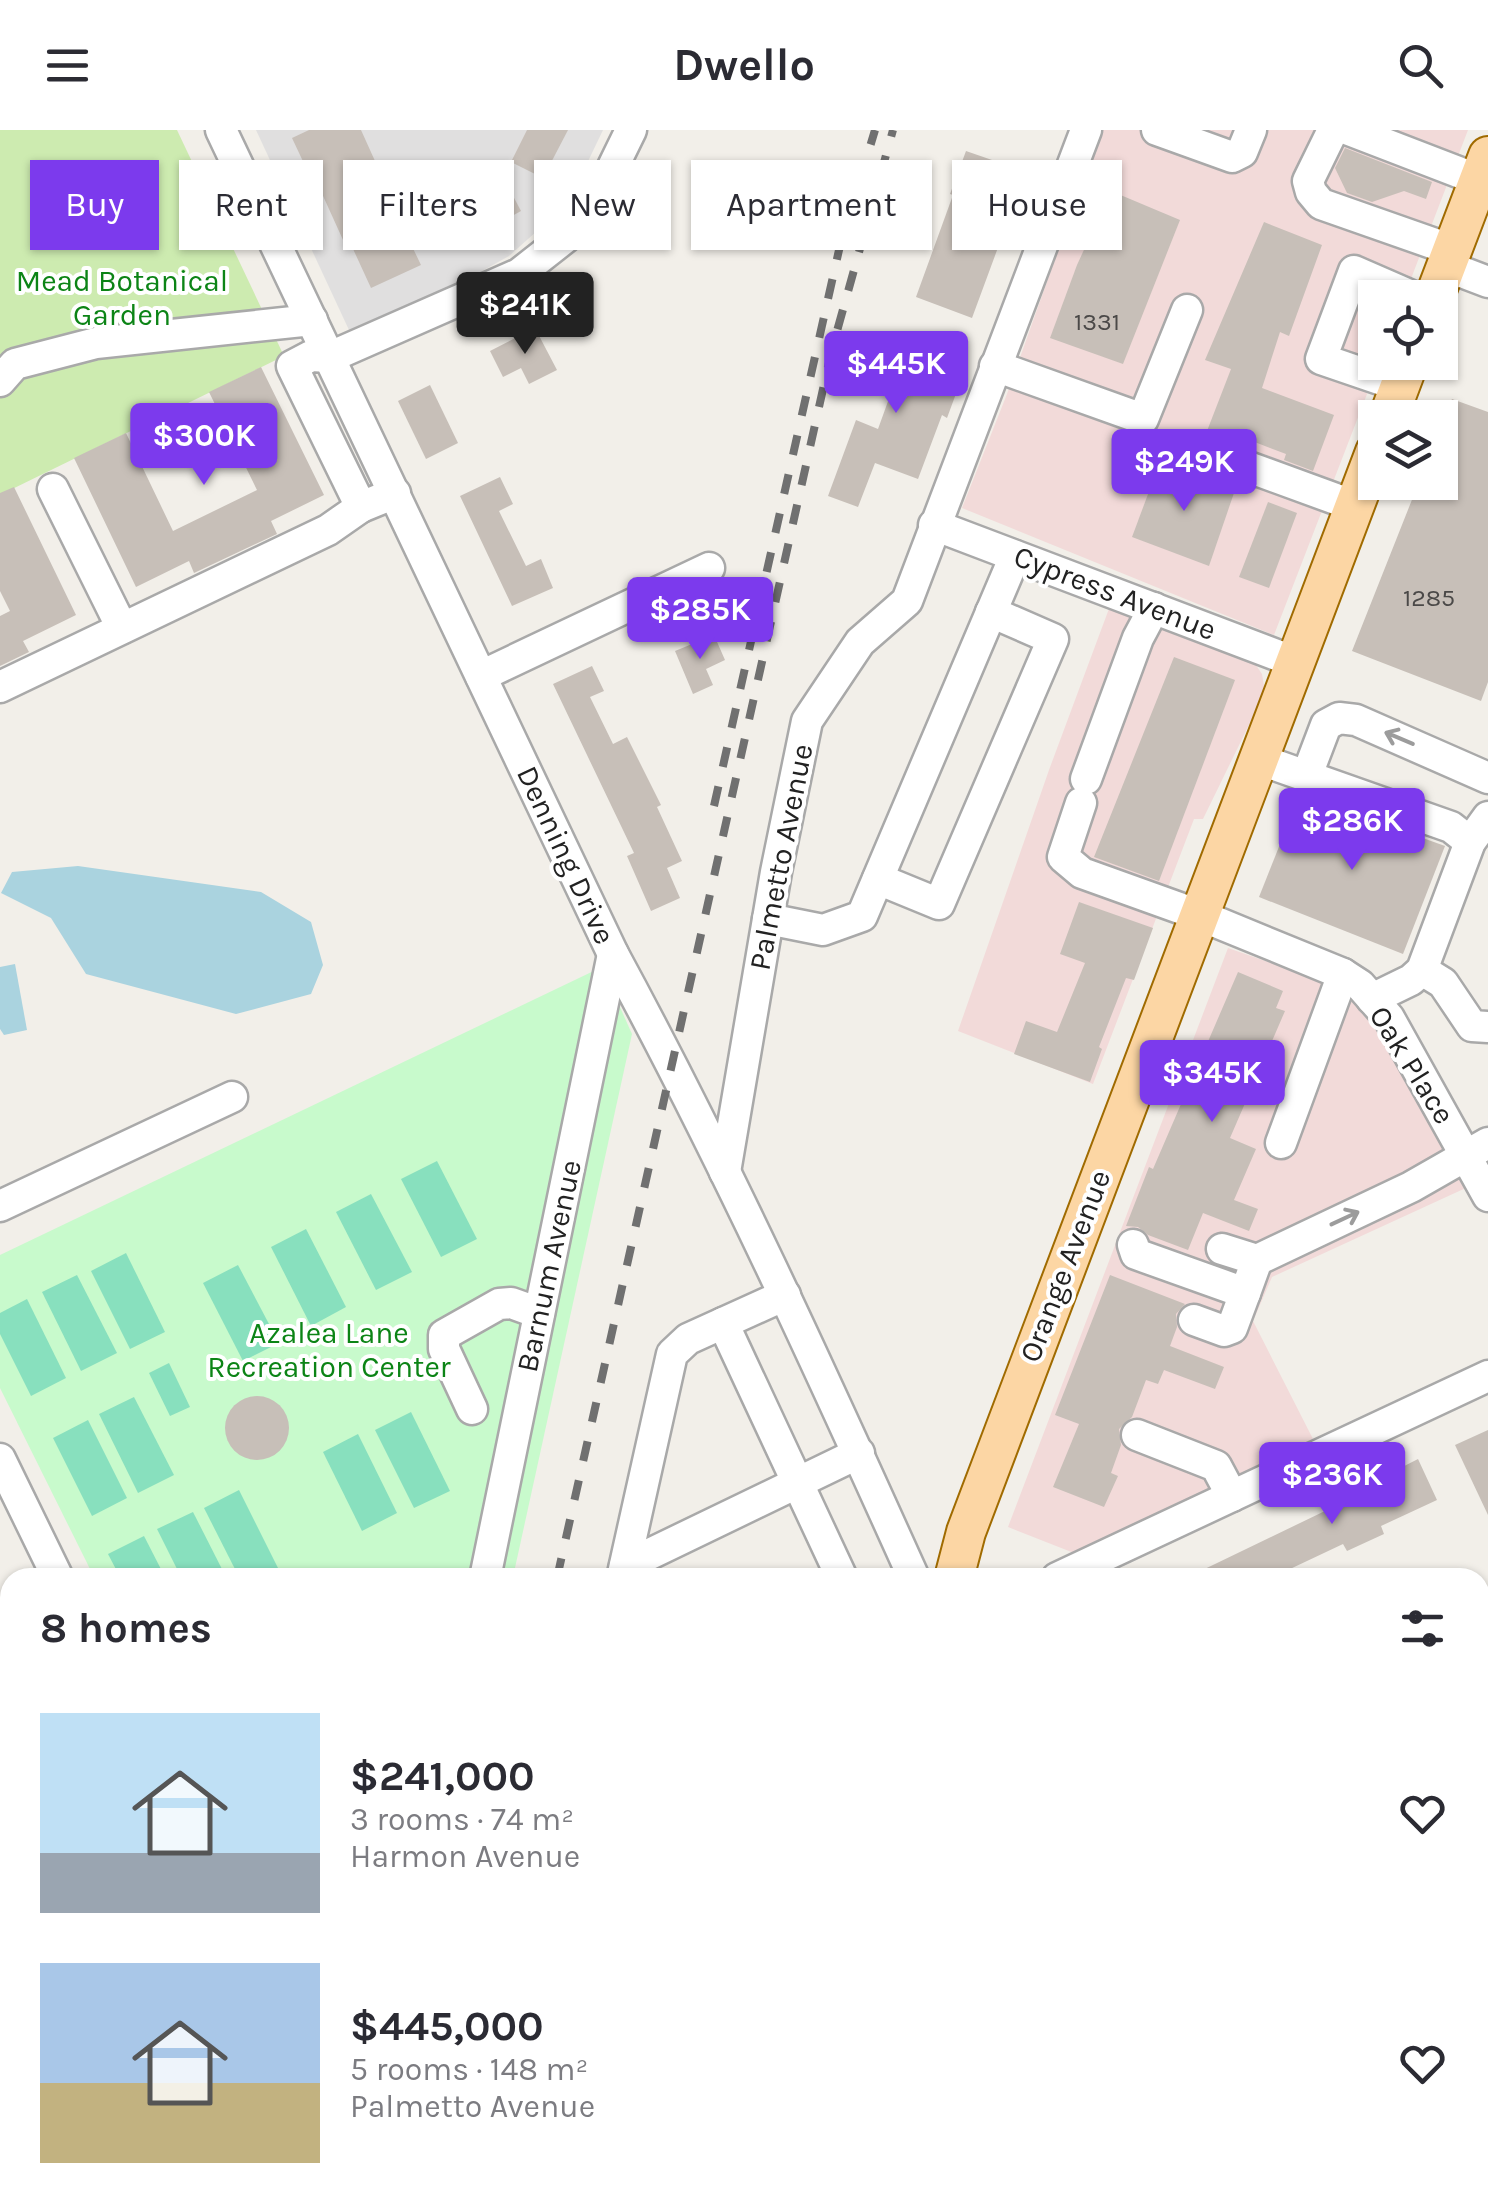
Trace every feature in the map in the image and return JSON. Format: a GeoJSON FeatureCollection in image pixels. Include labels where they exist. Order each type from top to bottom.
{"type":"FeatureCollection","features":[{"type":"Feature","properties":{"kind":"main road"},"geometry":{"type":"LineString","coordinates":[[1444,272],[1485,164]]}},
{"type":"Feature","properties":{"kind":"main road","name":"Orange Avenue"},"geometry":{"type":"LineString","coordinates":[[957,1568],[966,1532],[1080,1225],[1358,496]]}},
{"type":"Feature","properties":{"kind":"street","name":"Denning Drive"},"geometry":{"type":"LineString","coordinates":[[220,130],[613,954],[786,1295],[910,1568]]}},
{"type":"Feature","properties":{"kind":"street"},"geometry":{"type":"LineString","coordinates":[[362,507],[292,366],[311,356],[330,357],[519,274],[566,237],[609,175],[631,130]]}},
{"type":"Feature","properties":{"kind":"street","name":"Palmetto Avenue"},"geometry":{"type":"LineString","coordinates":[[726,1172],[768,920],[807,721],[860,642],[906,601],[1086,130]]}},
{"type":"Feature","properties":{"kind":"street"},"geometry":{"type":"LineString","coordinates":[[1158,130],[1232,157],[1242,152],[1251,130]]}},
{"type":"Feature","properties":{"kind":"street"},"geometry":{"type":"LineString","coordinates":[[1334,130],[1308,181],[1321,204],[1444,272],[1488,282]]}},
{"type":"Feature","properties":{"kind":"street"},"geometry":{"type":"LineString","coordinates":[[1349,130],[1485,164]]}},
{"type":"Feature","properties":{"kind":"street"},"geometry":{"type":"LineString","coordinates":[[1358,373],[1322,359],[1354,272],[1373,280]]}},
{"type":"Feature","properties":{"kind":"street"},"geometry":{"type":"LineString","coordinates":[[995,366],[1143,419],[1187,310]]}},
{"type":"Feature","properties":{"kind":"street"},"geometry":{"type":"LineString","coordinates":[[5,369],[96,343],[312,320]]}},
{"type":"Feature","properties":{"kind":"street"},"geometry":{"type":"LineString","coordinates":[[1207,452],[1354,506]]}},
{"type":"Feature","properties":{"kind":"street"},"geometry":{"type":"LineString","coordinates":[[53,489],[122,628]]}},
{"type":"Feature","properties":{"kind":"street"},"geometry":{"type":"LineString","coordinates":[[0,688],[328,530],[362,507],[396,493]]}},
{"type":"Feature","properties":{"kind":"street","name":"Cypress Avenue"},"geometry":{"type":"LineString","coordinates":[[934,525],[1295,662]]}},
{"type":"Feature","properties":{"kind":"street"},"geometry":{"type":"LineString","coordinates":[[768,920],[823,930],[862,916],[1016,556]]}},
{"type":"Feature","properties":{"kind":"street"},"geometry":{"type":"LineString","coordinates":[[481,676],[709,568]]}},
{"type":"Feature","properties":{"kind":"street","name":"Oak Place"},"geometry":{"type":"LineString","coordinates":[[1154,608],[1138,638],[1063,857],[1082,873],[1198,915],[1360,985],[1389,1018],[1477,1148],[1488,1196]]}},
{"type":"Feature","properties":{"kind":"street"},"geometry":{"type":"LineString","coordinates":[[878,879],[939,904],[1053,639],[992,612]]}},
{"type":"Feature","properties":{"kind":"street"},"geometry":{"type":"LineString","coordinates":[[1307,775],[1326,724],[1339,718],[1356,720],[1488,778]]}},
{"type":"Feature","properties":{"kind":"street"},"geometry":{"type":"LineString","coordinates":[[1258,759],[1451,827],[1470,842]]}},
{"type":"Feature","properties":{"kind":"street"},"geometry":{"type":"LineString","coordinates":[[1372,999],[1411,980],[1422,970],[1470,842],[1488,817]]}},
{"type":"Feature","properties":{"kind":"street","name":"Barnum Avenue"},"geometry":{"type":"LineString","coordinates":[[487,1568],[613,954]]}},
{"type":"Feature","properties":{"kind":"street"},"geometry":{"type":"LineString","coordinates":[[1422,970],[1443,983],[1472,1026],[1488,1026]]}},
{"type":"Feature","properties":{"kind":"street"},"geometry":{"type":"LineString","coordinates":[[1282,1143],[1342,974]]}},
{"type":"Feature","properties":{"kind":"street"},"geometry":{"type":"LineString","coordinates":[[0,1206],[232,1097]]}},
{"type":"Feature","properties":{"kind":"street"},"geometry":{"type":"LineString","coordinates":[[1080,1225],[1132,1245],[1141,1242],[1178,1256],[1213,1252],[1257,1260],[1411,1187],[1477,1148]]}},
{"type":"Feature","properties":{"kind":"street"},"geometry":{"type":"LineString","coordinates":[[1132,1245],[1136,1254],[1244,1293]]}},
{"type":"Feature","properties":{"kind":"street"},"geometry":{"type":"LineString","coordinates":[[1194,1320],[1224,1331],[1232,1328],[1257,1260]]}},
{"type":"Feature","properties":{"kind":"street"},"geometry":{"type":"LineString","coordinates":[[625,1568],[672,1354],[688,1339],[786,1295]]}},
{"type":"Feature","properties":{"kind":"street"},"geometry":{"type":"LineString","coordinates":[[472,1409],[444,1349],[444,1334],[500,1304],[539,1313]]}},
{"type":"Feature","properties":{"kind":"street"},"geometry":{"type":"LineString","coordinates":[[723,1323],[838,1568]]}},
{"type":"Feature","properties":{"kind":"street"},"geometry":{"type":"LineString","coordinates":[[1078,1568],[1488,1376]]}},
{"type":"Feature","properties":{"kind":"street"},"geometry":{"type":"LineString","coordinates":[[1137,1435],[1216,1466],[1232,1496]]}},
{"type":"Feature","properties":{"kind":"street"},"geometry":{"type":"LineString","coordinates":[[632,1568],[860,1453]]}},
{"type":"Feature","properties":{"kind":"street"},"geometry":{"type":"LineString","coordinates":[[0,1459],[53,1568]]}},
{"type":"Feature","properties":{"kind":"shaded area"},"geometry":{"type":"Polygon","coordinates":[[[256,130],[603,130],[589,160],[534,160],[534,234],[509,256],[473,276],[349,330],[312,250],[323,250],[323,160],[270,160],[256,130]]]}},
{"type":"Feature","properties":{"kind":"shaded area"},"geometry":{"type":"Polygon","coordinates":[[[1101,130],[1468,130],[1411,280],[1358,280],[1358,380],[1372,380],[1365,400],[1358,400],[1358,417],[1274,635],[962,508],[1058,250],[1122,250],[1122,160],[1090,160],[1101,130]]]}},
{"type":"Feature","properties":{"kind":"shaded area"},"geometry":{"type":"Polygon","coordinates":[[[1110,606],[1249,655],[1262,674],[1265,692],[1203,819],[1194,819],[1093,1084],[958,1031],[1110,606]]]}},
{"type":"Feature","properties":{"kind":"shaded area"},"geometry":{"type":"Polygon","coordinates":[[[1228,948],[1349,990],[1374,1011],[1468,1187],[1272,1277],[1253,1321],[1313,1439],[1074,1553],[1008,1527],[1228,948]]]}},
{"type":"Feature","properties":{"kind":"green space","name":"Mead Botanical Garden"},"geometry":{"type":"Polygon","coordinates":[[[0,130],[177,130],[191,160],[179,160],[179,250],[234,250],[284,356],[0,495],[0,130]]]}},
{"type":"Feature","properties":{"kind":"green space","name":"Azalea Lane Recreation Center"},"geometry":{"type":"Polygon","coordinates":[[[602,967],[632,1034],[515,1568],[90,1568],[0,1388],[0,1255],[602,967]]]}},
{"type":"Feature","properties":{"kind":"green space"},"geometry":{"type":"Polygon","coordinates":[[[437,1161],[477,1239],[441,1257],[401,1179],[437,1161]]]}},
{"type":"Feature","properties":{"kind":"green space"},"geometry":{"type":"Polygon","coordinates":[[[371,1194],[412,1272],[376,1290],[336,1212],[371,1194]]]}},
{"type":"Feature","properties":{"kind":"green space"},"geometry":{"type":"Polygon","coordinates":[[[306,1229],[346,1307],[311,1326],[271,1247],[306,1229]]]}},
{"type":"Feature","properties":{"kind":"green space"},"geometry":{"type":"Polygon","coordinates":[[[126,1253],[165,1332],[130,1349],[91,1271],[126,1253]]]}},
{"type":"Feature","properties":{"kind":"green space"},"geometry":{"type":"Polygon","coordinates":[[[238,1265],[279,1343],[243,1361],[203,1283],[238,1265]]]}},
{"type":"Feature","properties":{"kind":"green space"},"geometry":{"type":"Polygon","coordinates":[[[77,1275],[117,1353],[81,1371],[42,1292],[77,1275]]]}},
{"type":"Feature","properties":{"kind":"green space"},"geometry":{"type":"Polygon","coordinates":[[[27,1299],[66,1378],[31,1396],[0,1334],[0,1313],[27,1299]]]}},
{"type":"Feature","properties":{"kind":"green space"},"geometry":{"type":"Polygon","coordinates":[[[169,1363],[190,1407],[170,1416],[149,1373],[169,1363]]]}},
{"type":"Feature","properties":{"kind":"green space"},"geometry":{"type":"Polygon","coordinates":[[[134,1397],[174,1475],[138,1493],[99,1414],[134,1397]]]}},
{"type":"Feature","properties":{"kind":"green space"},"geometry":{"type":"Polygon","coordinates":[[[411,1412],[450,1491],[414,1508],[375,1430],[411,1412]]]}},
{"type":"Feature","properties":{"kind":"green space"},"geometry":{"type":"Polygon","coordinates":[[[88,1420],[127,1498],[92,1516],[53,1438],[88,1420]]]}},
{"type":"Feature","properties":{"kind":"green space"},"geometry":{"type":"Polygon","coordinates":[[[358,1434],[397,1513],[362,1531],[323,1452],[358,1434]]]}},
{"type":"Feature","properties":{"kind":"green space"},"geometry":{"type":"Polygon","coordinates":[[[239,1490],[278,1568],[234,1568],[204,1508],[239,1490]]]}},
{"type":"Feature","properties":{"kind":"green space"},"geometry":{"type":"Polygon","coordinates":[[[193,1512],[221,1568],[176,1568],[157,1529],[193,1512]]]}},
{"type":"Feature","properties":{"kind":"green space"},"geometry":{"type":"Polygon","coordinates":[[[144,1536],[160,1568],[115,1568],[108,1554],[144,1536]]]}},
{"type":"Feature","properties":{"kind":"water"},"geometry":{"type":"Polygon","coordinates":[[[78,866],[261,892],[311,922],[323,965],[311,994],[236,1014],[86,974],[51,918],[1,893],[12,872],[78,866]]]}},
{"type":"Feature","properties":{"kind":"water"},"geometry":{"type":"Polygon","coordinates":[[[15,964],[27,1030],[4,1035],[0,1029],[0,967],[15,964]]]}},
{"type":"Feature","properties":{"kind":"building"},"geometry":{"type":"Polygon","coordinates":[[[309,130],[361,130],[375,160],[343,160],[343,240],[323,196],[323,160],[302,160],[292,138],[309,130]]]}},
{"type":"Feature","properties":{"kind":"building"},"geometry":{"type":"Polygon","coordinates":[[[527,130],[568,130],[552,160],[534,160],[534,174],[512,160],[527,130]]]}},
{"type":"Feature","properties":{"kind":"building"},"geometry":{"type":"Polygon","coordinates":[[[1345,148],[1432,182],[1426,199],[1404,191],[1372,202],[1347,193],[1335,168],[1345,148]]]}},
{"type":"Feature","properties":{"kind":"building"},"geometry":{"type":"Polygon","coordinates":[[[966,151],[992,160],[963,160],[966,151]]]}},
{"type":"Feature","properties":{"kind":"building"},"geometry":{"type":"Polygon","coordinates":[[[1122,196],[1180,220],[1123,364],[1050,338],[1084,250],[1122,250],[1122,196]]]}},
{"type":"Feature","properties":{"kind":"building"},"geometry":{"type":"Polygon","coordinates":[[[952,198],[952,250],[997,250],[972,318],[916,297],[952,198]]]}},
{"type":"Feature","properties":{"kind":"building"},"geometry":{"type":"Polygon","coordinates":[[[1264,222],[1322,245],[1289,336],[1280,332],[1262,388],[1334,415],[1313,471],[1284,460],[1286,454],[1252,441],[1250,447],[1207,431],[1231,369],[1205,360],[1264,222]]]}},
{"type":"Feature","properties":{"kind":"building"},"geometry":{"type":"Polygon","coordinates":[[[354,250],[414,250],[421,265],[371,288],[354,250]]]}},
{"type":"Feature","properties":{"kind":"building"},"geometry":{"type":"Polygon","coordinates":[[[535,328],[557,370],[529,384],[521,368],[503,377],[490,351],[535,328]]]}},
{"type":"Feature","properties":{"kind":"building"},"geometry":{"type":"Polygon","coordinates":[[[868,336],[964,372],[947,418],[942,415],[918,479],[875,463],[858,507],[828,496],[856,420],[878,429],[891,393],[852,379],[868,336]]]}},
{"type":"Feature","properties":{"kind":"building"},"geometry":{"type":"Polygon","coordinates":[[[261,367],[324,495],[271,521],[277,534],[194,573],[189,561],[136,587],[74,458],[126,433],[173,531],[257,490],[209,392],[261,367]]]}},
{"type":"Feature","properties":{"kind":"building"},"geometry":{"type":"Polygon","coordinates":[[[430,385],[458,443],[426,459],[398,401],[430,385]]]}},
{"type":"Feature","properties":{"kind":"building"},"geometry":{"type":"Polygon","coordinates":[[[1458,401],[1488,412],[1488,682],[1481,701],[1352,651],[1412,500],[1458,500],[1458,401]]]}},
{"type":"Feature","properties":{"kind":"building"},"geometry":{"type":"Polygon","coordinates":[[[1160,462],[1235,490],[1209,566],[1132,537],[1160,462]]]}},
{"type":"Feature","properties":{"kind":"building"},"geometry":{"type":"Polygon","coordinates":[[[500,477],[513,504],[499,511],[526,566],[541,559],[553,588],[512,606],[460,496],[500,477]]]}},
{"type":"Feature","properties":{"kind":"building"},"geometry":{"type":"Polygon","coordinates":[[[14,487],[76,615],[23,641],[29,652],[0,666],[0,616],[10,611],[0,591],[0,493],[14,487]]]}},
{"type":"Feature","properties":{"kind":"building"},"geometry":{"type":"Polygon","coordinates":[[[1268,502],[1297,513],[1269,588],[1239,577],[1268,502]]]}},
{"type":"Feature","properties":{"kind":"building"},"geometry":{"type":"Polygon","coordinates":[[[714,635],[725,660],[706,669],[713,685],[693,694],[675,651],[714,635]]]}},
{"type":"Feature","properties":{"kind":"building"},"geometry":{"type":"Polygon","coordinates":[[[1174,657],[1235,680],[1159,881],[1094,857],[1174,657]]]}},
{"type":"Feature","properties":{"kind":"building"},"geometry":{"type":"Polygon","coordinates":[[[592,666],[604,691],[590,697],[613,744],[627,737],[661,805],[657,807],[682,861],[667,868],[680,898],[651,911],[627,856],[634,853],[553,684],[592,666]]]}},
{"type":"Feature","properties":{"kind":"building"},"geometry":{"type":"Polygon","coordinates":[[[1300,794],[1445,846],[1403,954],[1259,897],[1300,794]]]}},
{"type":"Feature","properties":{"kind":"building"},"geometry":{"type":"Polygon","coordinates":[[[1079,902],[1153,928],[1134,980],[1126,978],[1090,1082],[1014,1054],[1026,1021],[1057,1032],[1085,963],[1060,954],[1079,902]]]}},
{"type":"Feature","properties":{"kind":"building"},"geometry":{"type":"Polygon","coordinates":[[[1238,972],[1283,991],[1276,1008],[1285,1011],[1230,1138],[1256,1149],[1234,1200],[1258,1209],[1249,1231],[1203,1213],[1188,1250],[1148,1235],[1138,1227],[1126,1226],[1238,972]]]}},
{"type":"Feature","properties":{"kind":"building"},"geometry":{"type":"Polygon","coordinates":[[[1110,1275],[1185,1304],[1176,1314],[1177,1327],[1170,1346],[1224,1367],[1215,1389],[1164,1370],[1158,1384],[1146,1380],[1132,1417],[1119,1429],[1121,1445],[1111,1473],[1118,1476],[1104,1507],[1053,1487],[1079,1424],[1055,1415],[1110,1275]]]}},
{"type":"Feature","properties":{"kind":"building"},"geometry":{"type":"Polygon","coordinates":[[[257,1396],[280,1405],[289,1428],[280,1451],[257,1460],[234,1451],[225,1428],[234,1405],[257,1396]]]}},
{"type":"Feature","properties":{"kind":"building"},"geometry":{"type":"Polygon","coordinates":[[[1488,1430],[1488,1515],[1455,1445],[1488,1430]]]}},
{"type":"Feature","properties":{"kind":"building"},"geometry":{"type":"Polygon","coordinates":[[[1418,1459],[1437,1500],[1381,1526],[1384,1534],[1347,1551],[1343,1544],[1292,1568],[1207,1568],[1327,1510],[1326,1506],[1418,1459]]]}},
{"type":"Feature","properties":{"kind":"railway"},"geometry":{"type":"LineString","coordinates":[[714,806],[839,250],[875,130]]}},
{"type":"Feature","properties":{"kind":"railway"},"geometry":{"type":"LineString","coordinates":[[559,1568],[832,349],[893,130]]}}]}
